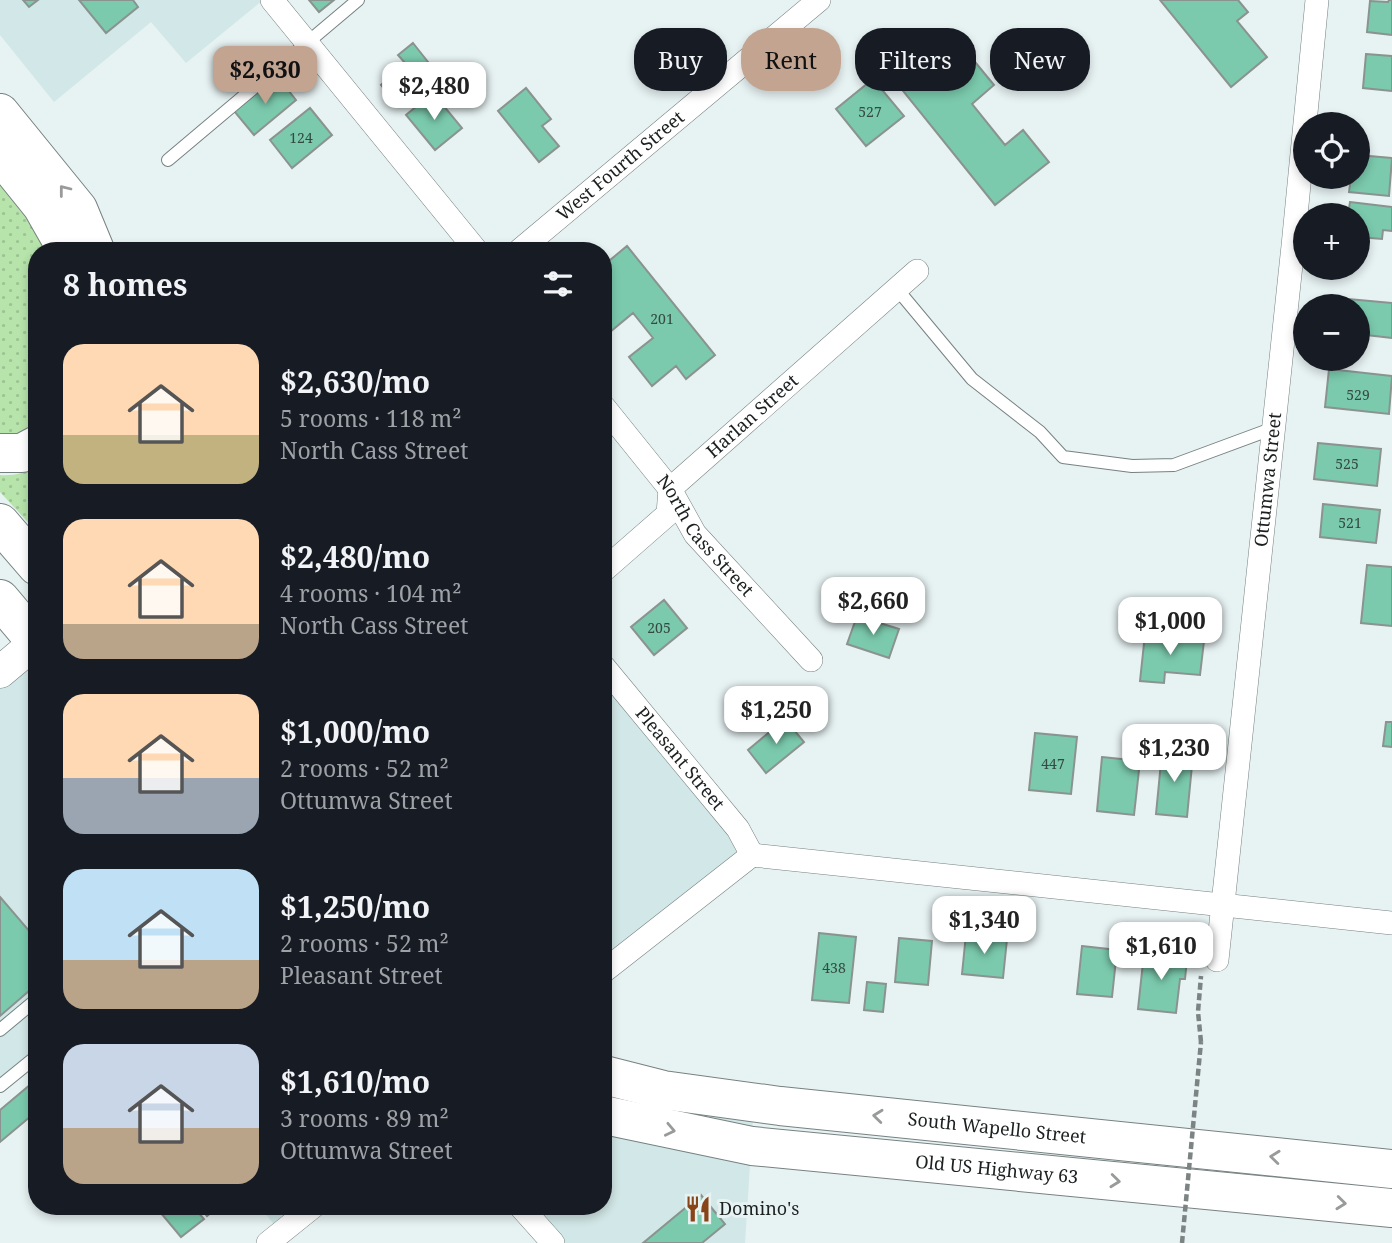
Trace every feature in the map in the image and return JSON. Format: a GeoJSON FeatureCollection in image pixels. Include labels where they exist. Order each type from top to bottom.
{"type":"FeatureCollection","features":[{"type":"Feature","properties":{"kind":"highway"},"geometry":{"type":"LineString","coordinates":[[0,113],[78,209],[92,242]]}},
{"type":"Feature","properties":{"kind":"highway"},"geometry":{"type":"LineString","coordinates":[[0,154],[43,206],[63,242]]}},
{"type":"Feature","properties":{"kind":"highway"},"geometry":{"type":"LineString","coordinates":[[0,453],[22,453],[28,450]]}},
{"type":"Feature","properties":{"kind":"highway"},"geometry":{"type":"LineString","coordinates":[[0,523],[28,556]]}},
{"type":"Feature","properties":{"kind":"highway"},"geometry":{"type":"LineString","coordinates":[[0,599],[28,632]]}},
{"type":"Feature","properties":{"kind":"highway","name":"South Wapello Street"},"geometry":{"type":"LineString","coordinates":[[612,1077],[663,1090],[780,1106],[1392,1168]]}},
{"type":"Feature","properties":{"kind":"highway","name":"Old US Highway 63"},"geometry":{"type":"LineString","coordinates":[[612,1117],[752,1146],[1392,1208]]}},
{"type":"Feature","properties":{"kind":"main road"},"geometry":{"type":"LineString","coordinates":[[0,672],[28,649]]}},
{"type":"Feature","properties":{"kind":"street"},"geometry":{"type":"LineString","coordinates":[[272,0],[469,242]]}},
{"type":"Feature","properties":{"kind":"street","name":"West Fourth Street"},"geometry":{"type":"LineString","coordinates":[[530,242],[819,0]]}},
{"type":"Feature","properties":{"kind":"street","name":"Ottumwa Street"},"geometry":{"type":"LineString","coordinates":[[1217,960],[1299,191],[1315,0]]}},
{"type":"Feature","properties":{"kind":"street","name":"Harlan Street"},"geometry":{"type":"LineString","coordinates":[[670,489],[918,271]]}},
{"type":"Feature","properties":{"kind":"street","name":"North Cass Street"},"geometry":{"type":"LineString","coordinates":[[612,417],[670,489],[695,534],[811,660]]}},
{"type":"Feature","properties":{"kind":"street"},"geometry":{"type":"LineString","coordinates":[[612,563],[668,514],[670,489]]}},
{"type":"Feature","properties":{"kind":"street","name":"Pleasant Street"},"geometry":{"type":"LineString","coordinates":[[612,677],[738,829],[752,855]]}},
{"type":"Feature","properties":{"kind":"street"},"geometry":{"type":"LineString","coordinates":[[612,965],[752,855],[1392,923]]}},
{"type":"Feature","properties":{"kind":"street"},"geometry":{"type":"LineString","coordinates":[[268,1243],[303,1215]]}},
{"type":"Feature","properties":{"kind":"street"},"geometry":{"type":"LineString","coordinates":[[528,1215],[553,1243]]}},
{"type":"Feature","properties":{"kind":"lane"},"geometry":{"type":"LineString","coordinates":[[168,160],[358,0]]}},
{"type":"Feature","properties":{"kind":"lane"},"geometry":{"type":"LineString","coordinates":[[1304,100],[1315,0]]}},
{"type":"Feature","properties":{"kind":"lane"},"geometry":{"type":"LineString","coordinates":[[897,289],[972,379],[1040,432],[1063,457],[1132,466],[1174,465],[1273,428]]}},
{"type":"Feature","properties":{"kind":"lane"},"geometry":{"type":"LineString","coordinates":[[0,1030],[28,1007]]}},
{"type":"Feature","properties":{"kind":"lane"},"geometry":{"type":"LineString","coordinates":[[0,1086],[28,1063]]}},
{"type":"Feature","properties":{"kind":"path"},"geometry":{"type":"LineString","coordinates":[[1182,1243],[1201,1042]]}},
{"type":"Feature","properties":{"kind":"shaded area"},"geometry":{"type":"Polygon","coordinates":[[[0,0],[263,0],[186,63],[151,22],[54,102],[0,35],[0,0]]]}},
{"type":"Feature","properties":{"kind":"shaded area"},"geometry":{"type":"Polygon","coordinates":[[[28,650],[28,1063],[0,1086],[0,672],[28,650]]]}},
{"type":"Feature","properties":{"kind":"shaded area"},"geometry":{"type":"Polygon","coordinates":[[[612,677],[752,855],[612,965],[612,677]]]}},
{"type":"Feature","properties":{"kind":"shaded area"},"geometry":{"type":"Polygon","coordinates":[[[612,1076],[754,1102],[745,1243],[553,1243],[528,1215],[612,1215],[612,1076]]]}},
{"type":"Feature","properties":{"kind":"shaded area"},"geometry":{"type":"Polygon","coordinates":[[[266,1215],[303,1215],[281,1233],[266,1215]]]}},
{"type":"Feature","properties":{"kind":"green space"},"geometry":{"type":"Polygon","coordinates":[[[0,176],[23,203],[42,242],[28,242],[28,429],[20,434],[0,438],[0,176]]]}},
{"type":"Feature","properties":{"kind":"green space"},"geometry":{"type":"Polygon","coordinates":[[[28,471],[28,522],[0,492],[0,475],[28,471]]]}},
{"type":"Feature","properties":{"kind":"building"},"geometry":{"type":"Polygon","coordinates":[[[23,0],[38,0],[29,7],[23,0]]]}},
{"type":"Feature","properties":{"kind":"building"},"geometry":{"type":"Polygon","coordinates":[[[79,0],[133,0],[138,7],[106,33],[79,0]]]}},
{"type":"Feature","properties":{"kind":"building"},"geometry":{"type":"Polygon","coordinates":[[[309,0],[334,0],[319,12],[309,0]]]}},
{"type":"Feature","properties":{"kind":"building"},"geometry":{"type":"Polygon","coordinates":[[[1160,0],[1238,0],[1248,12],[1237,21],[1267,57],[1231,87],[1160,0]]]}},
{"type":"Feature","properties":{"kind":"building"},"geometry":{"type":"Polygon","coordinates":[[[1392,0],[1392,35],[1367,32],[1370,1],[1392,0]]]}},
{"type":"Feature","properties":{"kind":"building"},"geometry":{"type":"Polygon","coordinates":[[[413,43],[436,72],[397,105],[381,85],[406,64],[398,55],[413,43]]]}},
{"type":"Feature","properties":{"kind":"building"},"geometry":{"type":"Polygon","coordinates":[[[1366,54],[1392,56],[1392,91],[1363,88],[1366,54]]]}},
{"type":"Feature","properties":{"kind":"building"},"geometry":{"type":"Polygon","coordinates":[[[976,63],[990,80],[990,88],[972,104],[1005,145],[1023,130],[1049,162],[995,205],[903,91],[976,91],[976,63]]]}},
{"type":"Feature","properties":{"kind":"building"},"geometry":{"type":"Polygon","coordinates":[[[277,76],[296,100],[254,135],[234,111],[277,76]]]}},
{"type":"Feature","properties":{"kind":"building"},"geometry":{"type":"Polygon","coordinates":[[[526,88],[551,119],[542,126],[559,146],[539,162],[498,111],[526,88]]]}},
{"type":"Feature","properties":{"kind":"building"},"geometry":{"type":"Polygon","coordinates":[[[858,91],[883,91],[904,116],[866,146],[836,109],[858,91]]]}},
{"type":"Feature","properties":{"kind":"building"},"geometry":{"type":"Polygon","coordinates":[[[433,93],[462,128],[435,150],[406,115],[433,93]]]}},
{"type":"Feature","properties":{"kind":"building"},"geometry":{"type":"Polygon","coordinates":[[[310,108],[332,135],[292,168],[270,140],[310,108]]]}},
{"type":"Feature","properties":{"kind":"building"},"geometry":{"type":"Polygon","coordinates":[[[1370,156],[1392,158],[1389,196],[1349,192],[1349,189],[1370,189],[1370,156]]]}},
{"type":"Feature","properties":{"kind":"building"},"geometry":{"type":"Polygon","coordinates":[[[1370,204],[1392,207],[1392,231],[1383,230],[1382,239],[1370,238],[1370,204]]]}},
{"type":"Feature","properties":{"kind":"building"},"geometry":{"type":"Polygon","coordinates":[[[627,246],[715,355],[686,379],[676,366],[652,386],[629,357],[653,338],[633,313],[612,330],[612,258],[627,246]]]}},
{"type":"Feature","properties":{"kind":"building"},"geometry":{"type":"Polygon","coordinates":[[[1370,301],[1392,303],[1392,338],[1370,335],[1370,301]]]}},
{"type":"Feature","properties":{"kind":"building"},"geometry":{"type":"Polygon","coordinates":[[[1329,371],[1392,376],[1389,414],[1325,407],[1329,371]]]}},
{"type":"Feature","properties":{"kind":"building"},"geometry":{"type":"Polygon","coordinates":[[[1318,443],[1381,449],[1377,486],[1314,479],[1318,443]]]}},
{"type":"Feature","properties":{"kind":"building"},"geometry":{"type":"Polygon","coordinates":[[[1323,504],[1380,510],[1376,543],[1320,537],[1323,504]]]}},
{"type":"Feature","properties":{"kind":"building"},"geometry":{"type":"Polygon","coordinates":[[[1367,565],[1392,567],[1392,626],[1361,623],[1367,565]]]}},
{"type":"Feature","properties":{"kind":"building"},"geometry":{"type":"Polygon","coordinates":[[[664,600],[687,628],[654,655],[631,627],[664,600]]]}},
{"type":"Feature","properties":{"kind":"building"},"geometry":{"type":"Polygon","coordinates":[[[857,616],[899,629],[889,658],[847,644],[857,616]]]}},
{"type":"Feature","properties":{"kind":"building"},"geometry":{"type":"Polygon","coordinates":[[[1145,634],[1204,641],[1200,675],[1165,672],[1164,683],[1140,681],[1145,634]]]}},
{"type":"Feature","properties":{"kind":"building"},"geometry":{"type":"Polygon","coordinates":[[[785,719],[804,742],[766,773],[748,750],[785,719]]]}},
{"type":"Feature","properties":{"kind":"building"},"geometry":{"type":"Polygon","coordinates":[[[1386,722],[1392,722],[1392,747],[1383,746],[1386,722]]]}},
{"type":"Feature","properties":{"kind":"building"},"geometry":{"type":"Polygon","coordinates":[[[1035,733],[1077,737],[1071,794],[1029,790],[1035,733]]]}},
{"type":"Feature","properties":{"kind":"building"},"geometry":{"type":"Polygon","coordinates":[[[1162,752],[1193,755],[1187,817],[1156,814],[1162,752]]]}},
{"type":"Feature","properties":{"kind":"building"},"geometry":{"type":"Polygon","coordinates":[[[1102,757],[1140,761],[1134,815],[1097,811],[1102,757]]]}},
{"type":"Feature","properties":{"kind":"building"},"geometry":{"type":"Polygon","coordinates":[[[0,897],[28,930],[28,992],[0,1016],[0,897]]]}},
{"type":"Feature","properties":{"kind":"building"},"geometry":{"type":"Polygon","coordinates":[[[819,933],[856,937],[849,1003],[812,1000],[819,933]]]}},
{"type":"Feature","properties":{"kind":"building"},"geometry":{"type":"Polygon","coordinates":[[[966,934],[1007,939],[1003,978],[962,974],[966,934]]]}},
{"type":"Feature","properties":{"kind":"building"},"geometry":{"type":"Polygon","coordinates":[[[899,938],[932,941],[928,985],[895,982],[899,938]]]}},
{"type":"Feature","properties":{"kind":"building"},"geometry":{"type":"Polygon","coordinates":[[[1082,946],[1117,950],[1112,997],[1077,994],[1082,946]]]}},
{"type":"Feature","properties":{"kind":"building"},"geometry":{"type":"Polygon","coordinates":[[[1144,953],[1187,959],[1185,979],[1180,979],[1176,1013],[1138,1009],[1144,953]]]}},
{"type":"Feature","properties":{"kind":"building"},"geometry":{"type":"Polygon","coordinates":[[[867,982],[886,984],[883,1012],[864,1010],[867,982]]]}},
{"type":"Feature","properties":{"kind":"building"},"geometry":{"type":"Polygon","coordinates":[[[28,1087],[28,1119],[0,1142],[0,1110],[28,1087]]]}},
{"type":"Feature","properties":{"kind":"building","name":"Domino's"},"geometry":{"type":"Polygon","coordinates":[[[701,1195],[725,1224],[702,1243],[643,1243],[701,1195]]]}},
{"type":"Feature","properties":{"kind":"building"},"geometry":{"type":"Polygon","coordinates":[[[163,1215],[201,1215],[204,1219],[181,1237],[163,1215]]]}},
{"type":"Feature","properties":{"kind":"place","name":"Domino's"},"geometry":{"type":"Point","coordinates":[698,1209]}}]}
